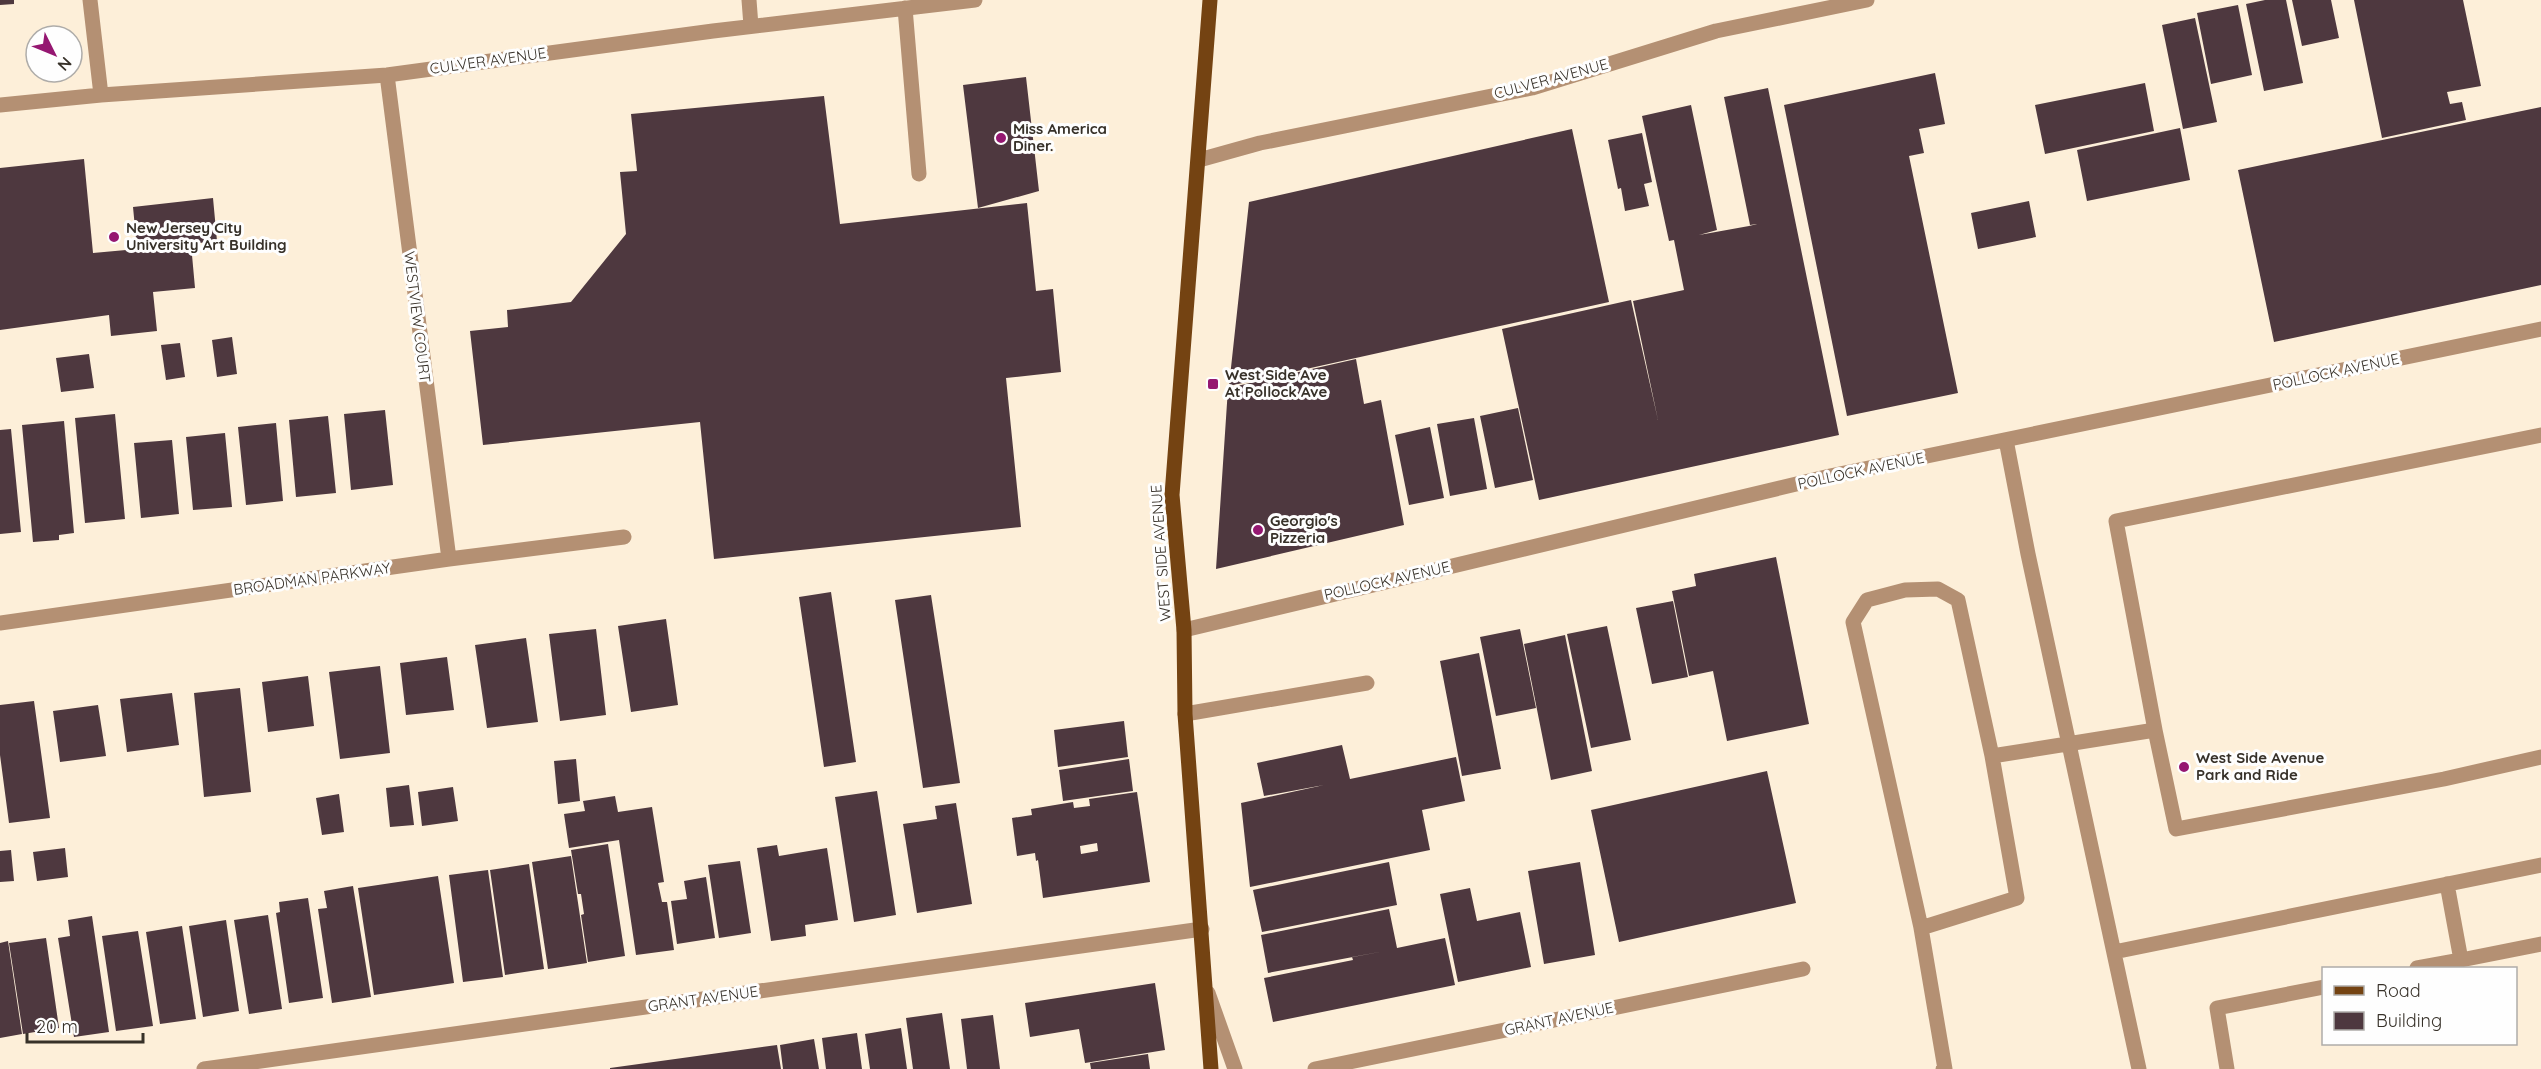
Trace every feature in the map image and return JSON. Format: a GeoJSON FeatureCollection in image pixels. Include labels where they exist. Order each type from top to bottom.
{"type":"FeatureCollection","features":[{"type":"Feature","properties":{"kind":"main road","name":"WEST SIDE AVENUE"},"geometry":{"type":"LineString","coordinates":[[1209,0],[1199,160],[1192,216],[1172,495],[1184,630],[1185,714],[1211,1069]]}},
{"type":"Feature","properties":{"kind":"street"},"geometry":{"type":"LineString","coordinates":[[90,0],[101,95]]}},
{"type":"Feature","properties":{"kind":"street"},"geometry":{"type":"LineString","coordinates":[[749,0],[752,27]]}},
{"type":"Feature","properties":{"kind":"street","name":"CULVER AVENUE"},"geometry":{"type":"LineString","coordinates":[[0,105],[101,95],[387,75],[975,0]]}},
{"type":"Feature","properties":{"kind":"street","name":"CULVER AVENUE"},"geometry":{"type":"LineString","coordinates":[[1199,160],[1260,143],[1532,88],[1716,31],[1867,0]]}},
{"type":"Feature","properties":{"kind":"street"},"geometry":{"type":"LineString","coordinates":[[905,8],[919,174]]}},
{"type":"Feature","properties":{"kind":"street","name":"WESTVIEW COURT"},"geometry":{"type":"LineString","coordinates":[[387,75],[449,559]]}},
{"type":"Feature","properties":{"kind":"street","name":"POLLOCK AVENUE"},"geometry":{"type":"LineString","coordinates":[[1184,630],[1830,476],[2541,329]]}},
{"type":"Feature","properties":{"kind":"street"},"geometry":{"type":"LineString","coordinates":[[2541,435],[2116,521],[2176,829],[2444,779],[2541,757]]}},
{"type":"Feature","properties":{"kind":"street"},"geometry":{"type":"LineString","coordinates":[[2006,440],[2028,555],[2139,1069]]}},
{"type":"Feature","properties":{"kind":"street","name":"BROADMAN PARKWAY"},"geometry":{"type":"LineString","coordinates":[[0,623],[449,559],[624,537]]}},
{"type":"Feature","properties":{"kind":"street"},"geometry":{"type":"LineString","coordinates":[[1922,932],[1921,928],[2017,898],[1992,756],[1958,600],[1938,590],[1905,590],[1867,600],[1853,622],[1922,932],[1944,1069]]}},
{"type":"Feature","properties":{"kind":"street"},"geometry":{"type":"LineString","coordinates":[[1185,714],[1367,683]]}},
{"type":"Feature","properties":{"kind":"street"},"geometry":{"type":"LineString","coordinates":[[1992,756],[2155,730]]}},
{"type":"Feature","properties":{"kind":"street"},"geometry":{"type":"LineString","coordinates":[[2114,952],[2541,864]]}},
{"type":"Feature","properties":{"kind":"street"},"geometry":{"type":"LineString","coordinates":[[2447,884],[2461,960]]}},
{"type":"Feature","properties":{"kind":"street","name":"GRANT AVENUE"},"geometry":{"type":"LineString","coordinates":[[204,1069],[1202,929]]}},
{"type":"Feature","properties":{"kind":"street"},"geometry":{"type":"LineString","coordinates":[[2426,967],[2541,944]]}},
{"type":"Feature","properties":{"kind":"street","name":"GRANT AVENUE"},"geometry":{"type":"LineString","coordinates":[[1315,1069],[1803,969]]}},
{"type":"Feature","properties":{"kind":"street"},"geometry":{"type":"LineString","coordinates":[[2227,1069],[2217,1008],[2322,987]]}},
{"type":"Feature","properties":{"kind":"street"},"geometry":{"type":"LineString","coordinates":[[1206,988],[1235,1069]]}},
{"type":"Feature","properties":{"kind":"building"},"geometry":{"type":"Polygon","coordinates":[[[0,0],[14,0],[14,4],[0,5],[0,0]]]}},
{"type":"Feature","properties":{"kind":"building"},"geometry":{"type":"Polygon","coordinates":[[[2265,0],[2286,0],[2303,83],[2264,91],[2246,4],[2265,0]]]}},
{"type":"Feature","properties":{"kind":"building"},"geometry":{"type":"Polygon","coordinates":[[[2292,0],[2331,0],[2339,38],[2302,46],[2292,0]]]}},
{"type":"Feature","properties":{"kind":"building"},"geometry":{"type":"Polygon","coordinates":[[[2354,0],[2463,0],[2481,86],[2447,92],[2450,104],[2462,102],[2466,120],[2382,138],[2354,0]]]}},
{"type":"Feature","properties":{"kind":"building"},"geometry":{"type":"Polygon","coordinates":[[[2238,5],[2252,75],[2211,84],[2197,13],[2238,5]]]}},
{"type":"Feature","properties":{"kind":"building"},"geometry":{"type":"Polygon","coordinates":[[[2195,18],[2217,122],[2183,129],[2162,25],[2195,18]]]}},
{"type":"Feature","properties":{"kind":"building"},"geometry":{"type":"Polygon","coordinates":[[[1935,73],[1945,124],[1919,129],[1924,153],[1909,156],[1958,393],[1847,416],[1784,105],[1935,73]]]}},
{"type":"Feature","properties":{"kind":"building","name":"Miss America Diner."},"geometry":{"type":"Polygon","coordinates":[[[1026,77],[1039,191],[978,208],[963,85],[1026,77]]]}},
{"type":"Feature","properties":{"kind":"building"},"geometry":{"type":"Polygon","coordinates":[[[2145,83],[2154,131],[2045,154],[2035,105],[2145,83]]]}},
{"type":"Feature","properties":{"kind":"building"},"geometry":{"type":"Polygon","coordinates":[[[1768,88],[1839,435],[1539,500],[1502,329],[1631,300],[1658,420],[1633,301],[1684,290],[1674,240],[1669,241],[1642,116],[1691,105],[1717,230],[1699,235],[1749,226],[1757,224],[1750,225],[1724,97],[1768,88]]]}},
{"type":"Feature","properties":{"kind":"building"},"geometry":{"type":"Polygon","coordinates":[[[824,96],[840,224],[1027,203],[1036,291],[1053,289],[1061,372],[1006,378],[1021,527],[714,559],[700,422],[483,445],[470,331],[508,327],[507,310],[571,302],[626,234],[620,172],[637,171],[631,114],[824,96]]]}},
{"type":"Feature","properties":{"kind":"building"},"geometry":{"type":"Polygon","coordinates":[[[2541,107],[2541,285],[2274,342],[2238,170],[2541,107]]]}},
{"type":"Feature","properties":{"kind":"building"},"geometry":{"type":"Polygon","coordinates":[[[2180,128],[2190,180],[2087,201],[2077,150],[2180,128]]]}},
{"type":"Feature","properties":{"kind":"building"},"geometry":{"type":"Polygon","coordinates":[[[1572,129],[1609,302],[1229,386],[1249,202],[1572,129]]]}},
{"type":"Feature","properties":{"kind":"building"},"geometry":{"type":"Polygon","coordinates":[[[1642,133],[1652,182],[1644,184],[1649,206],[1625,211],[1608,140],[1642,133]]]}},
{"type":"Feature","properties":{"kind":"building"},"geometry":{"type":"Polygon","coordinates":[[[84,159],[93,253],[137,249],[133,207],[213,198],[217,241],[191,244],[195,288],[153,292],[157,331],[111,336],[109,315],[0,330],[0,168],[84,159]]]}},
{"type":"Feature","properties":{"kind":"building"},"geometry":{"type":"Polygon","coordinates":[[[2029,201],[2036,237],[1978,249],[1971,213],[2029,201]]]}},
{"type":"Feature","properties":{"kind":"building"},"geometry":{"type":"Polygon","coordinates":[[[232,337],[237,374],[217,377],[212,340],[232,337]]]}},
{"type":"Feature","properties":{"kind":"building"},"geometry":{"type":"Polygon","coordinates":[[[180,343],[185,377],[166,380],[161,345],[180,343]]]}},
{"type":"Feature","properties":{"kind":"building"},"geometry":{"type":"Polygon","coordinates":[[[89,354],[94,388],[61,392],[56,358],[89,354]]]}},
{"type":"Feature","properties":{"kind":"building"},"geometry":{"type":"Polygon","coordinates":[[[1356,359],[1364,404],[1381,400],[1404,525],[1216,569],[1228,388],[1356,359]]]}},
{"type":"Feature","properties":{"kind":"building"},"geometry":{"type":"Polygon","coordinates":[[[1518,408],[1533,480],[1495,488],[1480,416],[1518,408]]]}},
{"type":"Feature","properties":{"kind":"building"},"geometry":{"type":"Polygon","coordinates":[[[385,410],[393,485],[351,490],[344,414],[385,410]]]}},
{"type":"Feature","properties":{"kind":"building"},"geometry":{"type":"Polygon","coordinates":[[[115,414],[125,519],[85,523],[75,418],[115,414]]]}},
{"type":"Feature","properties":{"kind":"building"},"geometry":{"type":"Polygon","coordinates":[[[328,416],[336,493],[296,497],[289,420],[328,416]]]}},
{"type":"Feature","properties":{"kind":"building"},"geometry":{"type":"Polygon","coordinates":[[[1474,418],[1487,489],[1450,496],[1437,424],[1474,418]]]}},
{"type":"Feature","properties":{"kind":"building"},"geometry":{"type":"Polygon","coordinates":[[[64,421],[74,533],[59,535],[59,540],[33,542],[22,425],[64,421]]]}},
{"type":"Feature","properties":{"kind":"building"},"geometry":{"type":"Polygon","coordinates":[[[276,423],[283,501],[246,505],[238,427],[276,423]]]}},
{"type":"Feature","properties":{"kind":"building"},"geometry":{"type":"Polygon","coordinates":[[[1430,427],[1444,498],[1409,505],[1395,435],[1430,427]]]}},
{"type":"Feature","properties":{"kind":"building"},"geometry":{"type":"Polygon","coordinates":[[[11,429],[21,532],[0,534],[0,430],[11,429]]]}},
{"type":"Feature","properties":{"kind":"building"},"geometry":{"type":"Polygon","coordinates":[[[225,433],[232,507],[193,510],[186,437],[225,433]]]}},
{"type":"Feature","properties":{"kind":"building"},"geometry":{"type":"Polygon","coordinates":[[[172,440],[179,514],[141,518],[134,443],[172,440]]]}},
{"type":"Feature","properties":{"kind":"building"},"geometry":{"type":"Polygon","coordinates":[[[1776,557],[1809,724],[1727,741],[1713,671],[1689,676],[1672,591],[1696,586],[1694,574],[1776,557]]]}},
{"type":"Feature","properties":{"kind":"building"},"geometry":{"type":"Polygon","coordinates":[[[831,592],[856,762],[824,767],[799,597],[831,592]]]}},
{"type":"Feature","properties":{"kind":"building"},"geometry":{"type":"Polygon","coordinates":[[[931,595],[960,783],[923,788],[895,600],[931,595]]]}},
{"type":"Feature","properties":{"kind":"building"},"geometry":{"type":"Polygon","coordinates":[[[1673,601],[1688,677],[1652,684],[1636,608],[1673,601]]]}},
{"type":"Feature","properties":{"kind":"building"},"geometry":{"type":"Polygon","coordinates":[[[666,619],[678,705],[631,712],[618,626],[666,619]]]}},
{"type":"Feature","properties":{"kind":"building"},"geometry":{"type":"Polygon","coordinates":[[[1607,626],[1631,740],[1591,748],[1567,634],[1607,626]]]}},
{"type":"Feature","properties":{"kind":"building"},"geometry":{"type":"Polygon","coordinates":[[[596,629],[606,715],[560,721],[549,634],[596,629]]]}},
{"type":"Feature","properties":{"kind":"building"},"geometry":{"type":"Polygon","coordinates":[[[1520,629],[1536,708],[1496,716],[1480,637],[1520,629]]]}},
{"type":"Feature","properties":{"kind":"building"},"geometry":{"type":"Polygon","coordinates":[[[1565,635],[1592,771],[1551,780],[1524,644],[1565,635]]]}},
{"type":"Feature","properties":{"kind":"building"},"geometry":{"type":"Polygon","coordinates":[[[526,638],[538,722],[487,728],[475,645],[526,638]]]}},
{"type":"Feature","properties":{"kind":"building"},"geometry":{"type":"Polygon","coordinates":[[[1479,653],[1501,769],[1462,776],[1440,661],[1479,653]]]}},
{"type":"Feature","properties":{"kind":"building"},"geometry":{"type":"Polygon","coordinates":[[[447,657],[454,710],[406,715],[400,663],[447,657]]]}},
{"type":"Feature","properties":{"kind":"building"},"geometry":{"type":"Polygon","coordinates":[[[380,666],[390,753],[340,759],[329,672],[380,666]]]}},
{"type":"Feature","properties":{"kind":"building"},"geometry":{"type":"Polygon","coordinates":[[[308,676],[314,726],[268,732],[262,682],[308,676]]]}},
{"type":"Feature","properties":{"kind":"building"},"geometry":{"type":"Polygon","coordinates":[[[240,688],[251,792],[204,797],[194,693],[240,688]]]}},
{"type":"Feature","properties":{"kind":"building"},"geometry":{"type":"Polygon","coordinates":[[[172,693],[179,745],[127,752],[120,699],[172,693]]]}},
{"type":"Feature","properties":{"kind":"building"},"geometry":{"type":"Polygon","coordinates":[[[34,701],[50,818],[9,823],[0,755],[0,705],[34,701]]]}},
{"type":"Feature","properties":{"kind":"building"},"geometry":{"type":"Polygon","coordinates":[[[98,705],[106,756],[60,762],[53,711],[98,705]]]}},
{"type":"Feature","properties":{"kind":"building"},"geometry":{"type":"Polygon","coordinates":[[[1124,721],[1128,757],[1058,767],[1054,730],[1124,721]]]}},
{"type":"Feature","properties":{"kind":"building"},"geometry":{"type":"Polygon","coordinates":[[[1342,745],[1350,779],[1456,757],[1465,801],[1422,810],[1430,850],[1250,887],[1241,803],[1324,785],[1264,796],[1257,763],[1342,745]]]}},
{"type":"Feature","properties":{"kind":"building"},"geometry":{"type":"Polygon","coordinates":[[[576,759],[580,801],[558,804],[554,761],[576,759]]]}},
{"type":"Feature","properties":{"kind":"building"},"geometry":{"type":"Polygon","coordinates":[[[1129,759],[1133,791],[1063,801],[1059,770],[1129,759]]]}},
{"type":"Feature","properties":{"kind":"building"},"geometry":{"type":"Polygon","coordinates":[[[1767,771],[1796,903],[1619,942],[1591,810],[1767,771]]]}},
{"type":"Feature","properties":{"kind":"building"},"geometry":{"type":"Polygon","coordinates":[[[409,785],[414,825],[390,827],[386,788],[409,785]]]}},
{"type":"Feature","properties":{"kind":"building"},"geometry":{"type":"Polygon","coordinates":[[[453,787],[458,821],[422,826],[418,792],[453,787]]]}},
{"type":"Feature","properties":{"kind":"building"},"geometry":{"type":"Polygon","coordinates":[[[877,791],[896,915],[854,922],[835,797],[877,791]]]}},
{"type":"Feature","properties":{"kind":"building"},"geometry":{"type":"Polygon","coordinates":[[[1137,792],[1150,882],[1043,898],[1035,853],[1017,856],[1012,818],[1032,815],[1031,809],[1073,802],[1074,808],[1090,806],[1089,799],[1137,792]],[[1097,843],[1080,846],[1081,854],[1098,851],[1097,843]]]}},
{"type":"Feature","properties":{"kind":"building"},"geometry":{"type":"Polygon","coordinates":[[[339,794],[344,832],[322,835],[316,798],[339,794]]]}},
{"type":"Feature","properties":{"kind":"building"},"geometry":{"type":"Polygon","coordinates":[[[615,796],[618,812],[652,807],[664,882],[658,883],[662,902],[667,902],[674,950],[636,955],[619,840],[569,848],[564,814],[585,811],[583,801],[615,796]]]}},
{"type":"Feature","properties":{"kind":"building"},"geometry":{"type":"Polygon","coordinates":[[[956,803],[972,904],[917,913],[903,824],[937,819],[935,806],[956,803]]]}},
{"type":"Feature","properties":{"kind":"building"},"geometry":{"type":"Polygon","coordinates":[[[608,844],[625,956],[588,962],[581,915],[584,914],[581,894],[578,894],[571,850],[608,844]]]}},
{"type":"Feature","properties":{"kind":"building"},"geometry":{"type":"Polygon","coordinates":[[[777,845],[779,856],[827,848],[838,920],[805,925],[806,936],[771,941],[757,848],[777,845]]]}},
{"type":"Feature","properties":{"kind":"building"},"geometry":{"type":"Polygon","coordinates":[[[65,848],[68,877],[37,881],[33,852],[65,848]]]}},
{"type":"Feature","properties":{"kind":"building"},"geometry":{"type":"Polygon","coordinates":[[[11,850],[14,881],[0,882],[0,851],[11,850]]]}},
{"type":"Feature","properties":{"kind":"building"},"geometry":{"type":"Polygon","coordinates":[[[571,856],[587,963],[548,969],[532,862],[571,856]]]}},
{"type":"Feature","properties":{"kind":"building"},"geometry":{"type":"Polygon","coordinates":[[[740,861],[751,933],[719,938],[708,865],[740,861]]]}},
{"type":"Feature","properties":{"kind":"building"},"geometry":{"type":"Polygon","coordinates":[[[1389,862],[1397,905],[1262,932],[1253,890],[1389,862]]]}},
{"type":"Feature","properties":{"kind":"building"},"geometry":{"type":"Polygon","coordinates":[[[1580,862],[1595,955],[1544,964],[1528,871],[1580,862]]]}},
{"type":"Feature","properties":{"kind":"building"},"geometry":{"type":"Polygon","coordinates":[[[529,864],[544,969],[505,975],[490,870],[529,864]]]}},
{"type":"Feature","properties":{"kind":"building"},"geometry":{"type":"Polygon","coordinates":[[[488,870],[503,977],[463,982],[449,875],[488,870]]]}},
{"type":"Feature","properties":{"kind":"building"},"geometry":{"type":"Polygon","coordinates":[[[438,876],[454,983],[374,995],[358,888],[438,876]]]}},
{"type":"Feature","properties":{"kind":"building"},"geometry":{"type":"Polygon","coordinates":[[[706,877],[715,938],[677,944],[671,901],[687,899],[684,881],[706,877]]]}},
{"type":"Feature","properties":{"kind":"building"},"geometry":{"type":"Polygon","coordinates":[[[353,886],[371,997],[332,1003],[318,909],[327,908],[324,891],[353,886]]]}},
{"type":"Feature","properties":{"kind":"building"},"geometry":{"type":"Polygon","coordinates":[[[1470,888],[1477,921],[1520,912],[1531,967],[1458,982],[1440,894],[1470,888]]]}},
{"type":"Feature","properties":{"kind":"building"},"geometry":{"type":"Polygon","coordinates":[[[308,898],[323,998],[289,1003],[276,913],[280,912],[279,902],[308,898]]]}},
{"type":"Feature","properties":{"kind":"building"},"geometry":{"type":"Polygon","coordinates":[[[1389,909],[1397,948],[1445,938],[1455,985],[1273,1022],[1264,978],[1353,960],[1352,957],[1268,973],[1261,935],[1389,909]]]}},
{"type":"Feature","properties":{"kind":"building"},"geometry":{"type":"Polygon","coordinates":[[[268,915],[282,1009],[249,1014],[234,920],[268,915]]]}},
{"type":"Feature","properties":{"kind":"building"},"geometry":{"type":"Polygon","coordinates":[[[92,916],[109,1032],[74,1037],[58,938],[70,936],[68,920],[92,916]]]}},
{"type":"Feature","properties":{"kind":"building"},"geometry":{"type":"Polygon","coordinates":[[[226,920],[239,1011],[203,1017],[189,926],[226,920]]]}},
{"type":"Feature","properties":{"kind":"building"},"geometry":{"type":"Polygon","coordinates":[[[182,926],[196,1019],[160,1024],[146,932],[182,926]]]}},
{"type":"Feature","properties":{"kind":"building"},"geometry":{"type":"Polygon","coordinates":[[[138,931],[153,1026],[116,1031],[102,936],[138,931]]]}},
{"type":"Feature","properties":{"kind":"building"},"geometry":{"type":"Polygon","coordinates":[[[46,938],[59,1028],[23,1034],[9,943],[46,938]]]}},
{"type":"Feature","properties":{"kind":"building"},"geometry":{"type":"Polygon","coordinates":[[[8,941],[22,1034],[0,1038],[0,943],[8,941]]]}},
{"type":"Feature","properties":{"kind":"building"},"geometry":{"type":"Polygon","coordinates":[[[1155,983],[1165,1050],[1085,1063],[1079,1029],[1030,1037],[1025,1003],[1155,983]]]}},
{"type":"Feature","properties":{"kind":"building"},"geometry":{"type":"Polygon","coordinates":[[[942,1013],[950,1069],[913,1069],[906,1018],[942,1013]]]}},
{"type":"Feature","properties":{"kind":"building"},"geometry":{"type":"Polygon","coordinates":[[[993,1015],[1000,1069],[967,1069],[961,1019],[993,1015]]]}},
{"type":"Feature","properties":{"kind":"building"},"geometry":{"type":"Polygon","coordinates":[[[901,1028],[907,1069],[870,1069],[865,1034],[901,1028]]]}},
{"type":"Feature","properties":{"kind":"building"},"geometry":{"type":"Polygon","coordinates":[[[857,1033],[862,1069],[826,1069],[822,1038],[857,1033]]]}},
{"type":"Feature","properties":{"kind":"building"},"geometry":{"type":"Polygon","coordinates":[[[814,1039],[819,1069],[783,1069],[780,1045],[814,1039]]]}},
{"type":"Feature","properties":{"kind":"building"},"geometry":{"type":"Polygon","coordinates":[[[777,1045],[781,1069],[610,1069],[610,1068],[777,1045]]]}},
{"type":"Feature","properties":{"kind":"building"},"geometry":{"type":"Polygon","coordinates":[[[1148,1054],[1150,1069],[1091,1069],[1090,1063],[1148,1054]]]}},
{"type":"Feature","properties":{"kind":"place","name":"Miss America Diner."},"geometry":{"type":"Point","coordinates":[1001,138]}},
{"type":"Feature","properties":{"kind":"place","name":"New Jersey City University Art Building"},"geometry":{"type":"Point","coordinates":[114,237]}},
{"type":"Feature","properties":{"kind":"place","name":"West Side Ave At Pollock Ave"},"geometry":{"type":"Point","coordinates":[1213,384]}},
{"type":"Feature","properties":{"kind":"place","name":"Georgio's Pizzeria"},"geometry":{"type":"Point","coordinates":[1258,530]}},
{"type":"Feature","properties":{"kind":"place","name":"West Side Avenue Park and Ride"},"geometry":{"type":"Point","coordinates":[2184,767]}}]}
